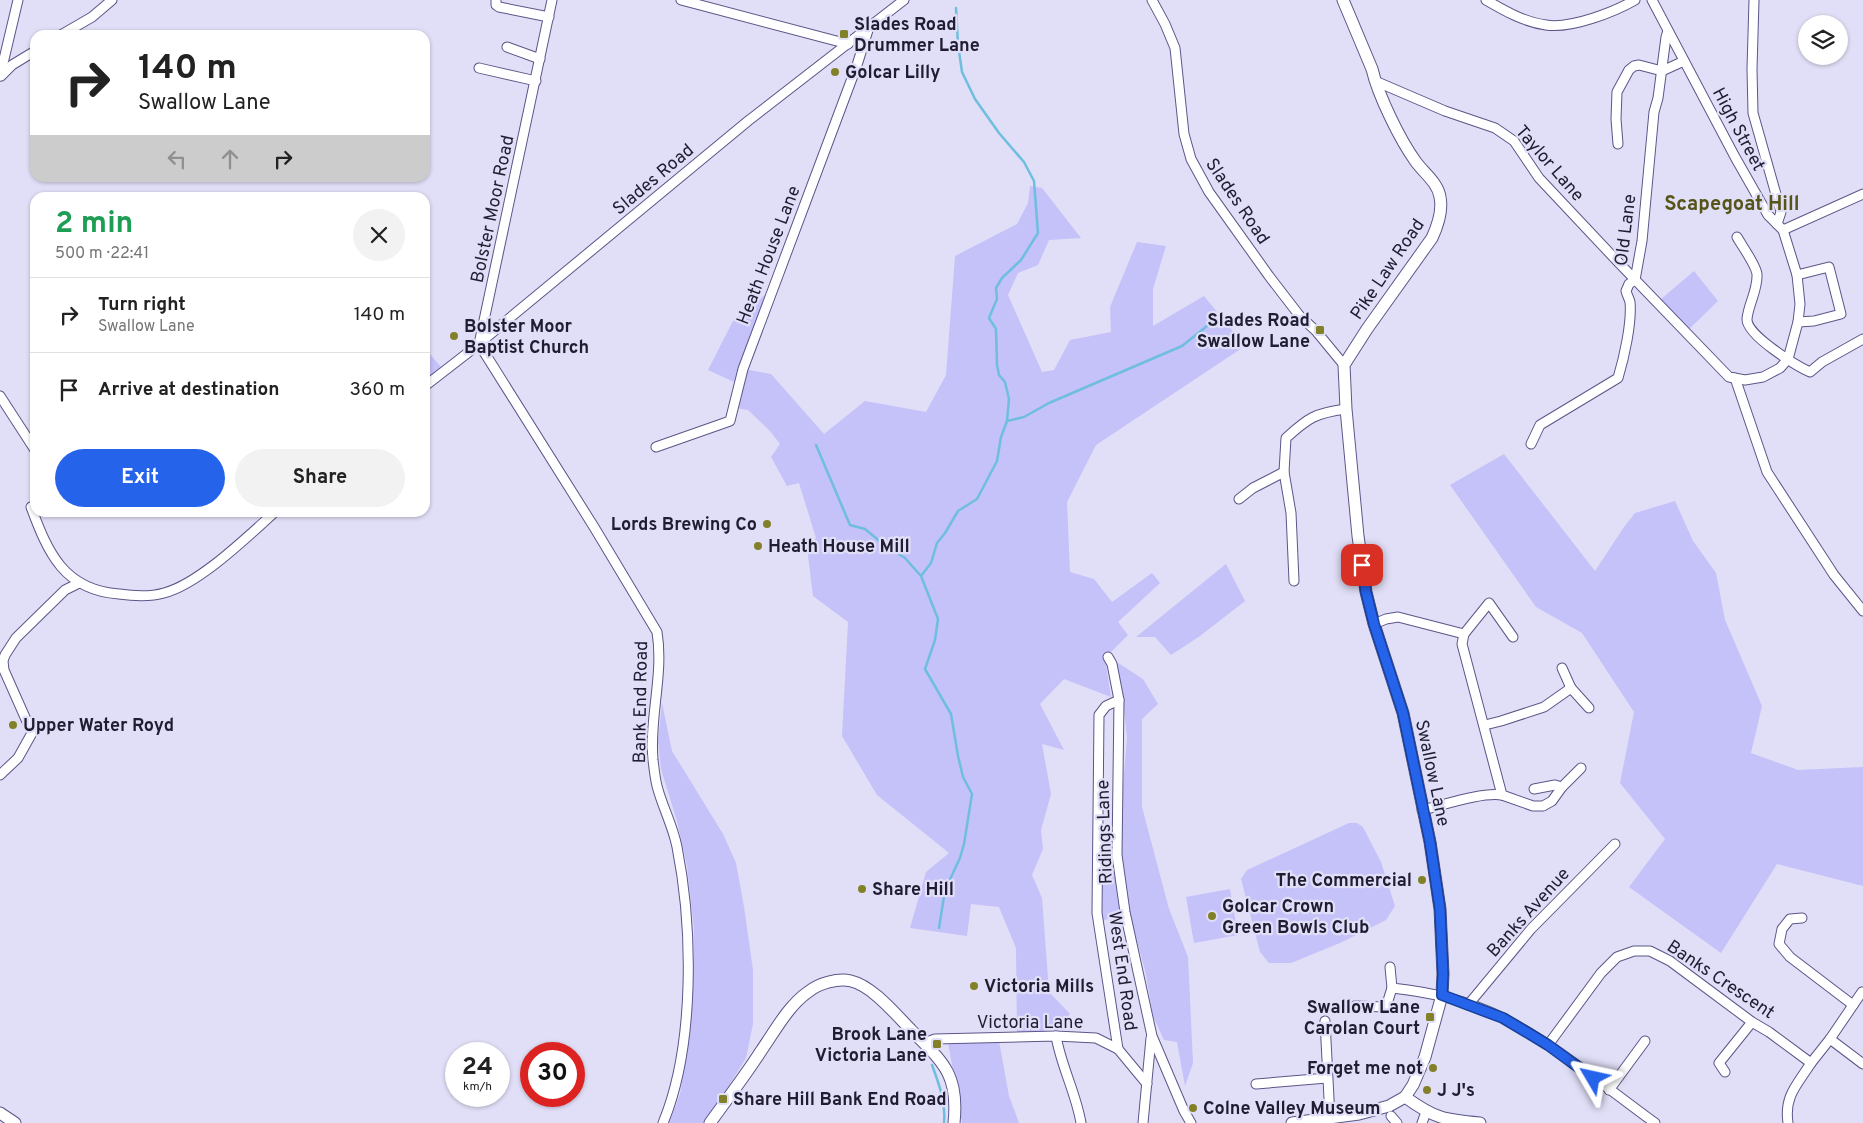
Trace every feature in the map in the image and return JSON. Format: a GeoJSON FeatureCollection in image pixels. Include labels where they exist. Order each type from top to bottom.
{"type":"FeatureCollection","features":[{"type":"Feature","properties":{"kind":"street"},"geometry":{"type":"LineString","coordinates":[[0,76],[18,0]]}},
{"type":"Feature","properties":{"kind":"street"},"geometry":{"type":"LineString","coordinates":[[69,30],[92,16],[112,0]]}},
{"type":"Feature","properties":{"kind":"street","name":"Bolster Moor Road"},"geometry":{"type":"LineString","coordinates":[[479,344],[552,0]]}},
{"type":"Feature","properties":{"kind":"street"},"geometry":{"type":"LineString","coordinates":[[681,0],[848,44]]}},
{"type":"Feature","properties":{"kind":"street","name":"Slades Road"},"geometry":{"type":"LineString","coordinates":[[430,382],[479,344],[740,128],[904,0]]}},
{"type":"Feature","properties":{"kind":"street","name":"Slades Road"},"geometry":{"type":"LineString","coordinates":[[1152,0],[1165,24],[1174,48],[1184,134],[1191,160],[1210,192],[1269,276],[1299,315],[1316,331],[1344,365]]}},
{"type":"Feature","properties":{"kind":"street","name":"Pike Law Road"},"geometry":{"type":"LineString","coordinates":[[1343,0],[1372,69],[1375,81],[1402,139],[1416,162],[1438,188],[1440,197],[1439,221],[1432,238],[1367,329],[1344,365]]}},
{"type":"Feature","properties":{"kind":"street"},"geometry":{"type":"LineString","coordinates":[[1486,0],[1514,16],[1547,26],[1577,22],[1609,13],[1635,0]]}},
{"type":"Feature","properties":{"kind":"street","name":"High Street"},"geometry":{"type":"LineString","coordinates":[[1652,0],[1768,215],[1780,227],[1797,275],[1800,304],[1798,322],[1788,359]]}},
{"type":"Feature","properties":{"kind":"street"},"geometry":{"type":"LineString","coordinates":[[1754,0],[1753,113],[1781,212],[1780,227],[1863,194]]}},
{"type":"Feature","properties":{"kind":"street"},"geometry":{"type":"LineString","coordinates":[[496,2],[504,9],[549,17]]}},
{"type":"Feature","properties":{"kind":"street","name":"Heath House Lane"},"geometry":{"type":"LineString","coordinates":[[656,447],[730,421],[743,369],[870,27]]}},
{"type":"Feature","properties":{"kind":"street","name":"Old Lane"},"geometry":{"type":"LineString","coordinates":[[1531,444],[1540,425],[1618,378],[1624,358],[1628,331],[1630,303],[1626,291],[1629,284],[1635,280],[1642,241],[1654,112],[1658,98],[1668,30]]}},
{"type":"Feature","properties":{"kind":"street"},"geometry":{"type":"LineString","coordinates":[[507,47],[540,59]]}},
{"type":"Feature","properties":{"kind":"street"},"geometry":{"type":"LineString","coordinates":[[0,76],[12,64],[30,54]]}},
{"type":"Feature","properties":{"kind":"street"},"geometry":{"type":"LineString","coordinates":[[1618,144],[1616,119],[1617,92],[1629,70],[1639,65],[1662,71],[1684,61]]}},
{"type":"Feature","properties":{"kind":"street"},"geometry":{"type":"LineString","coordinates":[[479,68],[536,81]]}},
{"type":"Feature","properties":{"kind":"street","name":"Taylor Lane"},"geometry":{"type":"LineString","coordinates":[[1375,81],[1445,111],[1495,128],[1514,141],[1539,178],[1729,376],[1735,378]]}},
{"type":"Feature","properties":{"kind":"street"},"geometry":{"type":"LineString","coordinates":[[1737,237],[1757,272],[1756,284],[1746,318],[1747,325],[1764,342],[1810,372],[1822,362],[1863,339]]}},
{"type":"Feature","properties":{"kind":"street"},"geometry":{"type":"LineString","coordinates":[[1797,275],[1829,267],[1841,314],[1814,321],[1798,322]]}},
{"type":"Feature","properties":{"kind":"street","name":"Bank End Road"},"geometry":{"type":"LineString","coordinates":[[479,344],[594,527],[657,632],[659,680],[652,740],[657,786],[677,846],[685,903],[688,1009],[677,1076],[663,1123]]}},
{"type":"Feature","properties":{"kind":"street"},"geometry":{"type":"LineString","coordinates":[[1735,378],[1745,380],[1763,377],[1780,368],[1788,359]]}},
{"type":"Feature","properties":{"kind":"street","name":"Swallow Lane"},"geometry":{"type":"LineString","coordinates":[[1344,365],[1346,409],[1358,536],[1366,592],[1374,624],[1403,713],[1430,842],[1440,909],[1442,995],[1425,1057],[1413,1085],[1405,1097]]}},
{"type":"Feature","properties":{"kind":"street"},"geometry":{"type":"LineString","coordinates":[[1735,378],[1767,472],[1834,575],[1863,611]]}},
{"type":"Feature","properties":{"kind":"street"},"geometry":{"type":"LineString","coordinates":[[0,396],[30,442]]}},
{"type":"Feature","properties":{"kind":"street"},"geometry":{"type":"LineString","coordinates":[[1294,581],[1291,513],[1284,472],[1286,438],[1307,420],[1324,412],[1346,409]]}},
{"type":"Feature","properties":{"kind":"street"},"geometry":{"type":"LineString","coordinates":[[1239,499],[1261,483],[1284,472]]}},
{"type":"Feature","properties":{"kind":"street"},"geometry":{"type":"LineString","coordinates":[[35,517],[52,555],[64,572],[79,583],[101,593],[133,596],[164,593],[184,584],[207,570],[269,517]]}},
{"type":"Feature","properties":{"kind":"street"},"geometry":{"type":"LineString","coordinates":[[0,774],[18,758],[32,733],[4,670],[5,655],[16,638],[65,590],[79,583]]}},
{"type":"Feature","properties":{"kind":"street"},"geometry":{"type":"LineString","coordinates":[[1502,795],[1462,644],[1464,634],[1489,603],[1513,637]]}},
{"type":"Feature","properties":{"kind":"street"},"geometry":{"type":"LineString","coordinates":[[1374,624],[1398,617],[1464,634]]}},
{"type":"Feature","properties":{"kind":"street","name":"Ridings Lane"},"geometry":{"type":"LineString","coordinates":[[1108,656],[1112,664],[1119,700],[1117,855],[1125,912],[1152,1036]]}},
{"type":"Feature","properties":{"kind":"street"},"geometry":{"type":"LineString","coordinates":[[1562,668],[1571,688],[1589,708]]}},
{"type":"Feature","properties":{"kind":"street"},"geometry":{"type":"LineString","coordinates":[[1485,725],[1544,707],[1571,688]]}},
{"type":"Feature","properties":{"kind":"street","name":"West End Road"},"geometry":{"type":"LineString","coordinates":[[1118,1048],[1097,913],[1099,715],[1106,706],[1119,700]]}},
{"type":"Feature","properties":{"kind":"street"},"geometry":{"type":"LineString","coordinates":[[1422,810],[1494,794],[1533,806],[1543,806],[1552,802],[1562,787],[1582,768]]}},
{"type":"Feature","properties":{"kind":"street"},"geometry":{"type":"LineString","coordinates":[[1534,789],[1555,785],[1562,787]]}},
{"type":"Feature","properties":{"kind":"street","name":"Banks Avenue"},"geometry":{"type":"LineString","coordinates":[[1468,1005],[1531,929],[1615,844]]}},
{"type":"Feature","properties":{"kind":"street"},"geometry":{"type":"LineString","coordinates":[[1802,918],[1790,919],[1782,929],[1779,944],[1790,957],[1853,1005]]}},
{"type":"Feature","properties":{"kind":"street","name":"Banks Crescent"},"geometry":{"type":"LineString","coordinates":[[1548,1045],[1600,973],[1617,957],[1634,951],[1650,951],[1670,961],[1752,1022],[1814,1060]]}},
{"type":"Feature","properties":{"kind":"street"},"geometry":{"type":"LineString","coordinates":[[1355,1006],[1386,1007],[1392,988],[1390,967]]}},
{"type":"Feature","properties":{"kind":"street"},"geometry":{"type":"LineString","coordinates":[[710,1123],[785,1016],[809,991],[834,980],[851,981],[863,986],[937,1055],[948,1069],[956,1103],[954,1123]]}},
{"type":"Feature","properties":{"kind":"street"},"geometry":{"type":"LineString","coordinates":[[1392,988],[1442,995],[1503,1018],[1548,1045],[1655,1123]]}},
{"type":"Feature","properties":{"kind":"street"},"geometry":{"type":"LineString","coordinates":[[1788,1123],[1788,1098],[1862,992]]}},
{"type":"Feature","properties":{"kind":"street"},"geometry":{"type":"LineString","coordinates":[[1325,1021],[1330,1118]]}},
{"type":"Feature","properties":{"kind":"street"},"geometry":{"type":"LineString","coordinates":[[1725,1072],[1715,1062],[1752,1022]]}},
{"type":"Feature","properties":{"kind":"street"},"geometry":{"type":"LineString","coordinates":[[1056,1036],[1058,1049],[1079,1111],[1081,1123]]}},
{"type":"Feature","properties":{"kind":"street","name":"Victoria Lane"},"geometry":{"type":"LineString","coordinates":[[924,1043],[935,1039],[1056,1036],[1096,1038],[1118,1048],[1148,1084]]}},
{"type":"Feature","properties":{"kind":"street"},"geometry":{"type":"LineString","coordinates":[[1143,1123],[1152,1036]]}},
{"type":"Feature","properties":{"kind":"street"},"geometry":{"type":"LineString","coordinates":[[1152,1036],[1184,1112],[1191,1123]]}},
{"type":"Feature","properties":{"kind":"street"},"geometry":{"type":"LineString","coordinates":[[1830,1039],[1863,1064]]}},
{"type":"Feature","properties":{"kind":"street"},"geometry":{"type":"LineString","coordinates":[[1609,1090],[1645,1041]]}},
{"type":"Feature","properties":{"kind":"street"},"geometry":{"type":"LineString","coordinates":[[1256,1084],[1327,1078]]}},
{"type":"Feature","properties":{"kind":"street"},"geometry":{"type":"LineString","coordinates":[[1292,1123],[1359,1114],[1388,1106],[1405,1097],[1424,1118],[1480,1123]]}},
{"type":"Feature","properties":{"kind":"street"},"geometry":{"type":"LineString","coordinates":[[0,1113],[16,1123]]}},
{"type":"Feature","properties":{"kind":"street"},"geometry":{"type":"LineString","coordinates":[[1391,1116],[1397,1123]]}},
{"type":"Feature","properties":{"kind":"shaded area"},"geometry":{"type":"Polygon","coordinates":[[[1030,186],[1042,188],[1081,238],[1049,240],[1038,265],[1018,273],[1008,295],[1042,372],[1054,370],[1070,340],[1111,332],[1110,307],[1137,242],[1166,246],[1153,289],[1153,326],[1204,296],[1245,346],[1096,445],[1067,502],[1070,572],[1094,579],[1112,602],[1152,573],[1160,583],[1118,622],[1128,635],[1105,658],[1111,697],[1064,679],[1040,704],[1064,750],[1042,744],[1051,794],[1041,830],[1043,849],[1032,875],[1042,898],[1049,992],[1070,1014],[1052,1030],[1017,1033],[1016,948],[999,907],[971,904],[967,936],[910,928],[926,872],[949,853],[877,795],[842,736],[848,622],[813,596],[807,548],[816,538],[799,483],[787,486],[771,457],[780,444],[770,431],[748,410],[736,408],[743,369],[771,374],[824,434],[865,401],[926,412],[946,375],[955,256],[1017,224],[1028,203],[1030,186]]]}},
{"type":"Feature","properties":{"kind":"shaded area"},"geometry":{"type":"Polygon","coordinates":[[[1694,271],[1718,301],[1688,330],[1660,300],[1694,271]]]}},
{"type":"Feature","properties":{"kind":"shaded area"},"geometry":{"type":"Polygon","coordinates":[[[766,294],[734,382],[708,370],[733,321],[766,294]]]}},
{"type":"Feature","properties":{"kind":"shaded area"},"geometry":{"type":"Polygon","coordinates":[[[430,354],[441,367],[430,376],[430,354]]]}},
{"type":"Feature","properties":{"kind":"shaded area"},"geometry":{"type":"Polygon","coordinates":[[[1504,454],[1595,571],[1635,513],[1675,501],[1693,541],[1716,573],[1725,620],[1762,706],[1751,753],[1798,770],[1863,767],[1863,886],[1777,864],[1721,953],[1629,887],[1665,839],[1620,783],[1634,712],[1582,633],[1536,607],[1450,485],[1504,454]]]}},
{"type":"Feature","properties":{"kind":"shaded area"},"geometry":{"type":"Polygon","coordinates":[[[1226,564],[1245,601],[1200,636],[1171,655],[1155,637],[1136,637],[1226,564]]]}},
{"type":"Feature","properties":{"kind":"shaded area"},"geometry":{"type":"Polygon","coordinates":[[[1115,661],[1143,679],[1158,704],[1142,719],[1142,807],[1169,909],[1188,957],[1193,1063],[1185,1086],[1177,1042],[1164,1040],[1153,1016],[1145,970],[1130,911],[1102,921],[1103,847],[1119,834],[1127,738],[1122,687],[1115,661]]]}},
{"type":"Feature","properties":{"kind":"shaded area"},"geometry":{"type":"Polygon","coordinates":[[[662,703],[672,751],[723,834],[736,863],[753,970],[753,1024],[746,1058],[706,1123],[669,1123],[680,1094],[688,1044],[693,994],[694,929],[687,866],[677,821],[661,769],[658,741],[662,703]]]}},
{"type":"Feature","properties":{"kind":"shaded area"},"geometry":{"type":"Polygon","coordinates":[[[1349,823],[1357,823],[1363,827],[1381,862],[1395,906],[1386,920],[1340,943],[1291,963],[1269,963],[1260,952],[1241,879],[1247,870],[1349,823]]]}},
{"type":"Feature","properties":{"kind":"shaded area","name":"Golcar Crown Green Bowls Club"},"geometry":{"type":"Polygon","coordinates":[[[1230,889],[1238,935],[1194,943],[1186,897],[1230,889]]]}},
{"type":"Feature","properties":{"kind":"shaded area"},"geometry":{"type":"Polygon","coordinates":[[[999,1041],[1009,1096],[1019,1123],[962,1123],[948,1042],[999,1041]]]}},
{"type":"Feature","properties":{"kind":"waterway"},"geometry":{"type":"LineString","coordinates":[[939,928],[945,890],[960,858],[964,844],[972,794],[963,777],[951,714],[925,669],[935,640],[938,619],[921,576],[931,563],[937,543],[958,511],[977,499],[997,461],[1001,437],[1007,421],[1009,399],[1005,382],[999,375],[997,365],[996,329],[989,318],[997,299],[996,288],[1002,278],[1021,260],[1038,233],[1034,181],[1024,162],[999,133],[975,99],[962,72],[956,8]]}},
{"type":"Feature","properties":{"kind":"waterway"},"geometry":{"type":"LineString","coordinates":[[1007,421],[1024,417],[1049,403],[1182,346],[1207,326]]}},
{"type":"Feature","properties":{"kind":"waterway"},"geometry":{"type":"LineString","coordinates":[[816,445],[850,525],[865,529],[905,558],[921,576]]}},
{"type":"Feature","properties":{"kind":"waterway"},"geometry":{"type":"LineString","coordinates":[[932,1065],[943,1100],[944,1123]]}},
{"type":"Feature","properties":{"kind":"place","name":"Slades Road Drummer Lane"},"geometry":{"type":"Point","coordinates":[844,34]}},
{"type":"Feature","properties":{"kind":"place","name":"Golcar Lilly"},"geometry":{"type":"Point","coordinates":[835,72]}},
{"type":"Feature","properties":{"kind":"place","name":"Slades Road Swallow Lane"},"geometry":{"type":"Point","coordinates":[1320,330]}},
{"type":"Feature","properties":{"kind":"place","name":"Bolster Moor Baptist Church"},"geometry":{"type":"Point","coordinates":[454,336]}},
{"type":"Feature","properties":{"kind":"place","name":"Lords Brewing Co"},"geometry":{"type":"Point","coordinates":[767,524]}},
{"type":"Feature","properties":{"kind":"place","name":"Heath House Mill"},"geometry":{"type":"Point","coordinates":[758,546]}},
{"type":"Feature","properties":{"kind":"place","name":"Upper Water Royd"},"geometry":{"type":"Point","coordinates":[13,725]}},
{"type":"Feature","properties":{"kind":"place","name":"The Commercial"},"geometry":{"type":"Point","coordinates":[1422,880]}},
{"type":"Feature","properties":{"kind":"place","name":"Share Hill"},"geometry":{"type":"Point","coordinates":[862,889]}},
{"type":"Feature","properties":{"kind":"place","name":"Golcar Crown Green Bowls Club"},"geometry":{"type":"Point","coordinates":[1212,916]}},
{"type":"Feature","properties":{"kind":"place","name":"Victoria Mills"},"geometry":{"type":"Point","coordinates":[974,986]}},
{"type":"Feature","properties":{"kind":"place","name":"Swallow Lane Carolan Court"},"geometry":{"type":"Point","coordinates":[1430,1017]}},
{"type":"Feature","properties":{"kind":"place","name":"Brook Lane Victoria Lane"},"geometry":{"type":"Point","coordinates":[937,1044]}},
{"type":"Feature","properties":{"kind":"place","name":"Forget me not"},"geometry":{"type":"Point","coordinates":[1433,1068]}},
{"type":"Feature","properties":{"kind":"place","name":"J J's"},"geometry":{"type":"Point","coordinates":[1427,1090]}},
{"type":"Feature","properties":{"kind":"place","name":"Share Hill Bank End Road"},"geometry":{"type":"Point","coordinates":[723,1099]}},
{"type":"Feature","properties":{"kind":"place","name":"Colne Valley Museum"},"geometry":{"type":"Point","coordinates":[1193,1108]}},
{"type":"Feature","properties":{"kind":"district","name":"Scapegoat Hill"},"geometry":{"type":"Point","coordinates":[1732,203]}},
{"type":"Feature","properties":{"kind":"route"},"geometry":{"type":"LineString","coordinates":[[1362,565],[1374,624],[1403,713],[1430,842],[1440,909],[1442,995],[1503,1018],[1548,1045],[1593,1078]]}}]}
